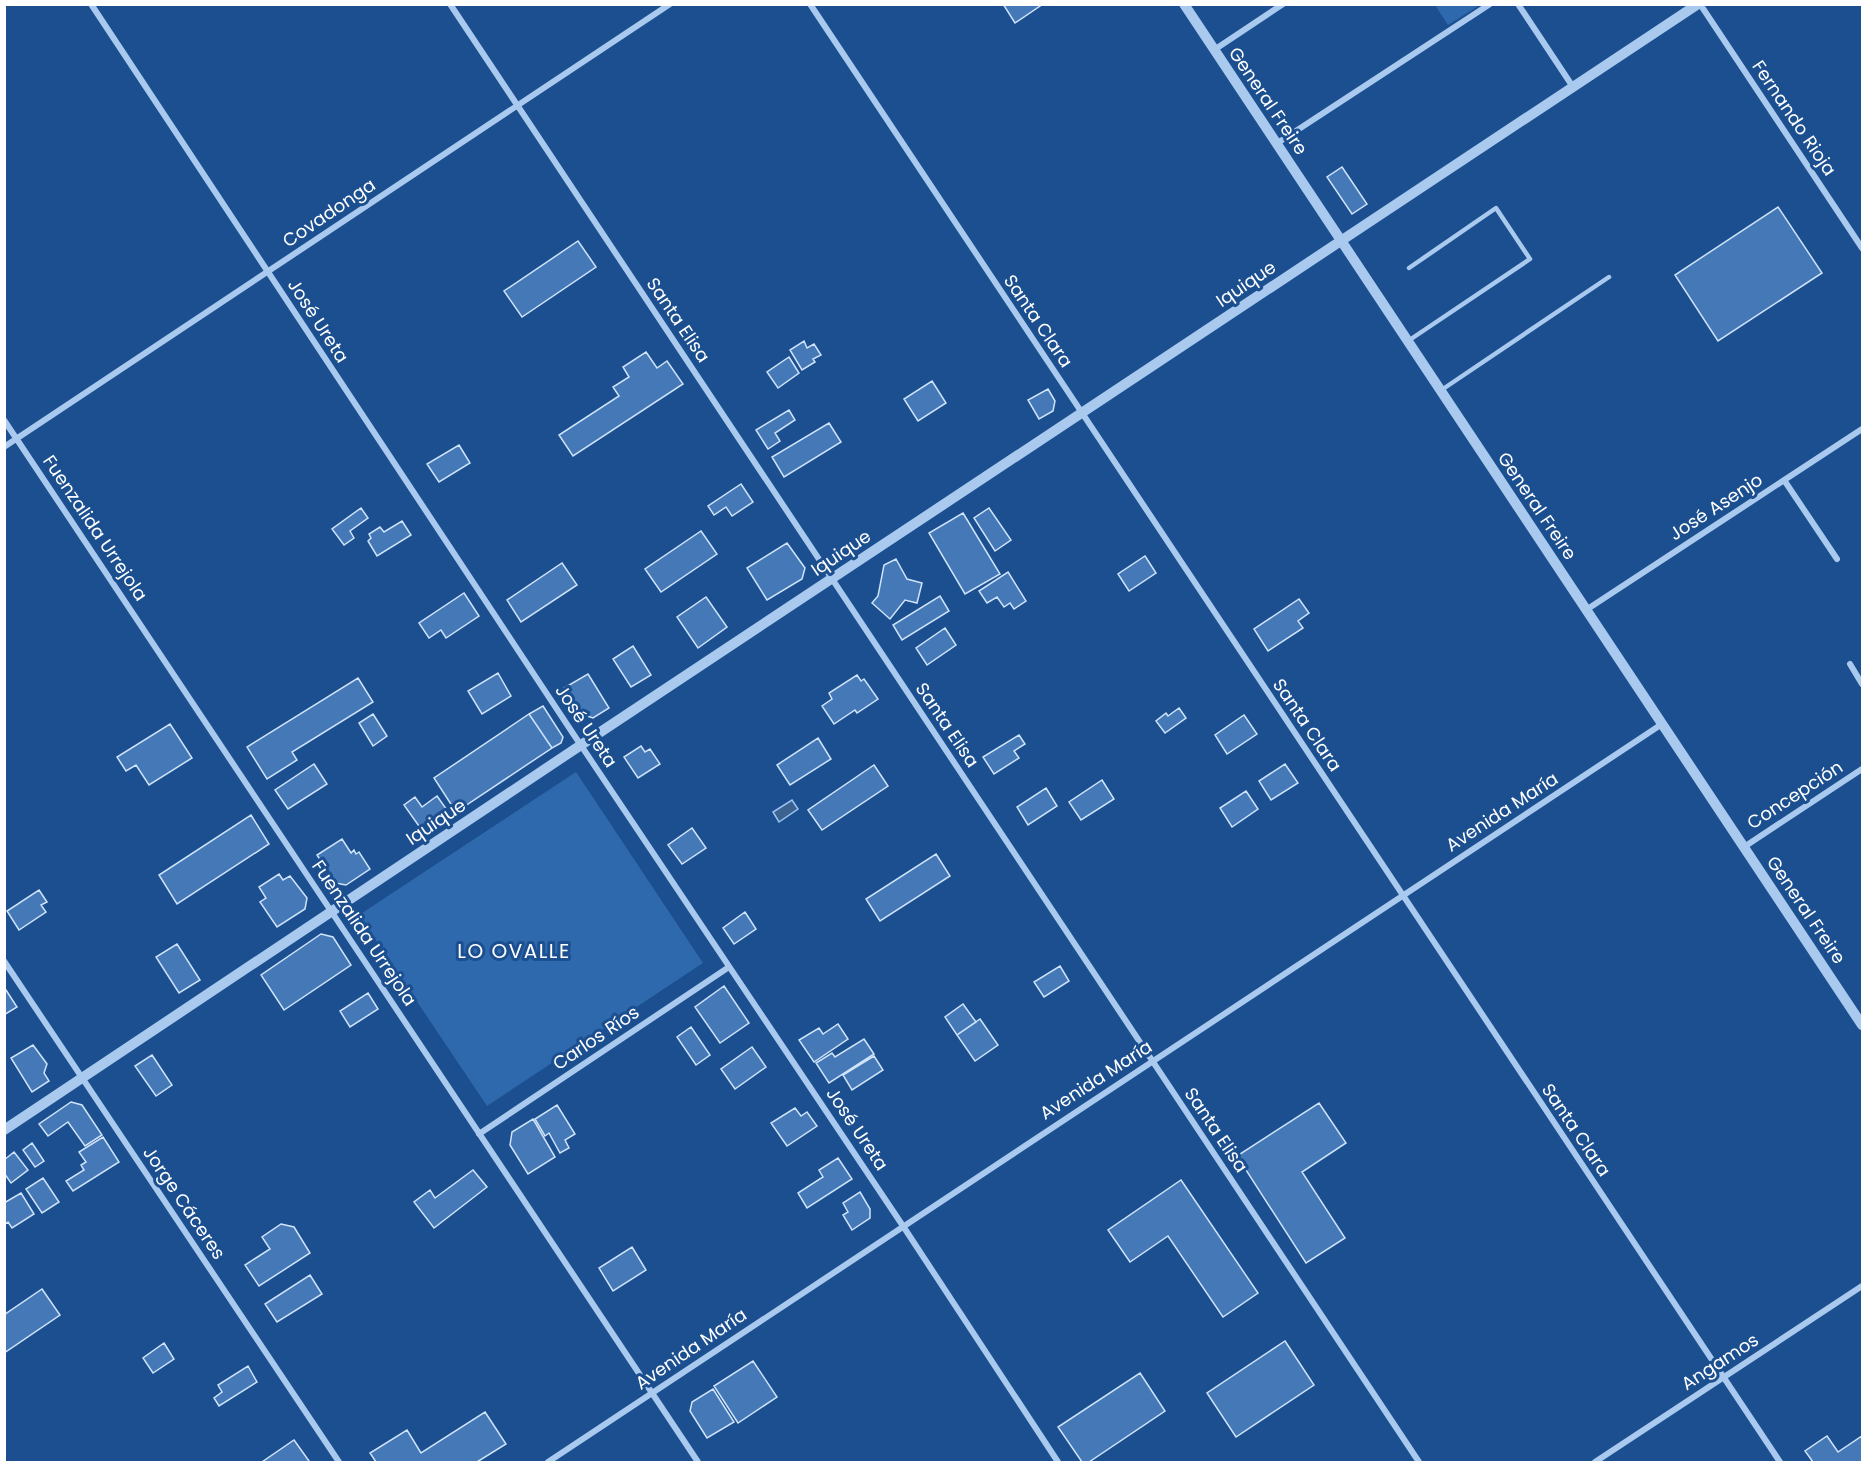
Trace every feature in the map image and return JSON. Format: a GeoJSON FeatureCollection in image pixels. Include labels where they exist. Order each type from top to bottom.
{"type":"FeatureCollection","features":[{"type":"Feature","properties":{"kind":"street","name":"José Ureta"},"geometry":{"type":"LineString","coordinates":[[91,4],[1058,1462]]}},
{"type":"Feature","properties":{"kind":"street","name":"Santa Elisa"},"geometry":{"type":"LineString","coordinates":[[450,4],[1419,1462]]}},
{"type":"Feature","properties":{"kind":"street","name":"Covadonga"},"geometry":{"type":"LineString","coordinates":[[4,447],[669,4]]}},
{"type":"Feature","properties":{"kind":"street","name":"Santa Clara"},"geometry":{"type":"LineString","coordinates":[[810,4],[1780,1462]]}},
{"type":"Feature","properties":{"kind":"street","name":"General Freire"},"geometry":{"type":"LineString","coordinates":[[1184,4],[1863,1025]]}},
{"type":"Feature","properties":{"kind":"street"},"geometry":{"type":"LineString","coordinates":[[1214,50],[1283,4]]}},
{"type":"Feature","properties":{"kind":"street"},"geometry":{"type":"LineString","coordinates":[[1276,144],[1490,4]]}},
{"type":"Feature","properties":{"kind":"street"},"geometry":{"type":"LineString","coordinates":[[1518,4],[1573,87]]}},
{"type":"Feature","properties":{"kind":"street","name":"Iquique"},"geometry":{"type":"LineString","coordinates":[[4,1131],[581,745],[1699,4]]}},
{"type":"Feature","properties":{"kind":"street","name":"Fernando Rioja"},"geometry":{"type":"LineString","coordinates":[[1699,4],[1863,248]]}},
{"type":"Feature","properties":{"kind":"street","name":"Fuenzalida Urrejola"},"geometry":{"type":"LineString","coordinates":[[4,420],[698,1462]]}},
{"type":"Feature","properties":{"kind":"street","name":"José Asenjo"},"geometry":{"type":"LineString","coordinates":[[1586,610],[1863,429]]}},
{"type":"Feature","properties":{"kind":"street"},"geometry":{"type":"LineString","coordinates":[[1784,480],[1837,559]]}},
{"type":"Feature","properties":{"kind":"street"},"geometry":{"type":"LineString","coordinates":[[1850,664],[1863,684]]}},
{"type":"Feature","properties":{"kind":"street","name":"Avenida María"},"geometry":{"type":"LineString","coordinates":[[548,1462],[1662,724]]}},
{"type":"Feature","properties":{"kind":"street","name":"Concepción"},"geometry":{"type":"LineString","coordinates":[[1744,847],[1863,769]]}},
{"type":"Feature","properties":{"kind":"street","name":"Jorge Cáceres"},"geometry":{"type":"LineString","coordinates":[[4,961],[339,1462]]}},
{"type":"Feature","properties":{"kind":"street","name":"Carlos Ríos"},"geometry":{"type":"LineString","coordinates":[[480,1134],[729,967]]}},
{"type":"Feature","properties":{"kind":"street","name":"Angamos"},"geometry":{"type":"LineString","coordinates":[[1595,1462],[1863,1286]]}},
{"type":"Feature","properties":{"kind":"lane"},"geometry":{"type":"LineString","coordinates":[[1408,268],[1496,208],[1530,259],[1408,342]]}},
{"type":"Feature","properties":{"kind":"lane"},"geometry":{"type":"LineString","coordinates":[[1440,391],[1609,277]]}},
{"type":"Feature","properties":{"kind":"shaded area"},"geometry":{"type":"Polygon","coordinates":[[[1435,5],[1480,5],[1448,25],[1435,5]]]}},
{"type":"Feature","properties":{"kind":"shaded area"},"geometry":{"type":"Polygon","coordinates":[[[576,772],[703,963],[487,1106],[359,915],[576,772]]]}},
{"type":"Feature","properties":{"kind":"shaded area"},"geometry":{"type":"Polygon","coordinates":[[[792,800],[798,809],[779,822],[773,812],[792,800]]]}},
{"type":"Feature","properties":{"kind":"building"},"geometry":{"type":"Polygon","coordinates":[[[1003,4],[1043,4],[1015,23],[1003,4]]]}},
{"type":"Feature","properties":{"kind":"building"},"geometry":{"type":"Polygon","coordinates":[[[1342,167],[1367,204],[1352,214],[1327,177],[1342,167]]]}},
{"type":"Feature","properties":{"kind":"building"},"geometry":{"type":"Polygon","coordinates":[[[1778,207],[1822,273],[1718,341],[1675,275],[1778,207]]]}},
{"type":"Feature","properties":{"kind":"building"},"geometry":{"type":"Polygon","coordinates":[[[578,241],[596,267],[522,317],[504,291],[578,241]]]}},
{"type":"Feature","properties":{"kind":"building"},"geometry":{"type":"Polygon","coordinates":[[[804,341],[807,348],[814,344],[821,355],[813,359],[815,362],[802,370],[790,350],[804,341]]]}},
{"type":"Feature","properties":{"kind":"building"},"geometry":{"type":"Polygon","coordinates":[[[646,352],[657,368],[667,361],[683,384],[573,456],[559,435],[619,396],[613,387],[629,377],[623,367],[646,352]]]}},
{"type":"Feature","properties":{"kind":"building"},"geometry":{"type":"Polygon","coordinates":[[[789,357],[799,373],[778,388],[767,372],[789,357]]]}},
{"type":"Feature","properties":{"kind":"building"},"geometry":{"type":"Polygon","coordinates":[[[932,381],[946,403],[918,421],[904,399],[932,381]]]}},
{"type":"Feature","properties":{"kind":"building"},"geometry":{"type":"Polygon","coordinates":[[[1048,389],[1055,401],[1053,411],[1039,419],[1028,400],[1048,389]]]}},
{"type":"Feature","properties":{"kind":"building"},"geometry":{"type":"Polygon","coordinates":[[[789,410],[795,420],[775,433],[780,441],[768,449],[756,430],[789,410]]]}},
{"type":"Feature","properties":{"kind":"building"},"geometry":{"type":"Polygon","coordinates":[[[829,423],[841,442],[784,477],[772,457],[829,423]]]}},
{"type":"Feature","properties":{"kind":"building"},"geometry":{"type":"Polygon","coordinates":[[[459,445],[470,463],[439,482],[427,464],[459,445]]]}},
{"type":"Feature","properties":{"kind":"building"},"geometry":{"type":"Polygon","coordinates":[[[741,484],[753,502],[732,516],[726,507],[714,515],[708,506],[741,484]]]}},
{"type":"Feature","properties":{"kind":"building"},"geometry":{"type":"Polygon","coordinates":[[[361,508],[368,518],[350,531],[354,538],[344,545],[332,529],[361,508]]]}},
{"type":"Feature","properties":{"kind":"building"},"geometry":{"type":"Polygon","coordinates":[[[989,508],[1011,540],[995,551],[974,518],[989,508]]]}},
{"type":"Feature","properties":{"kind":"building"},"geometry":{"type":"Polygon","coordinates":[[[963,513],[1000,574],[965,594],[929,533],[963,513]]]}},
{"type":"Feature","properties":{"kind":"building"},"geometry":{"type":"Polygon","coordinates":[[[402,521],[411,535],[377,556],[368,541],[371,538],[369,534],[380,527],[384,532],[402,521]]]}},
{"type":"Feature","properties":{"kind":"building"},"geometry":{"type":"Polygon","coordinates":[[[701,531],[717,554],[661,592],[645,569],[701,531]]]}},
{"type":"Feature","properties":{"kind":"building"},"geometry":{"type":"Polygon","coordinates":[[[787,543],[805,568],[802,579],[767,600],[747,568],[787,543]]]}},
{"type":"Feature","properties":{"kind":"building"},"geometry":{"type":"Polygon","coordinates":[[[1145,556],[1156,573],[1129,591],[1118,574],[1145,556]]]}},
{"type":"Feature","properties":{"kind":"building"},"geometry":{"type":"Polygon","coordinates":[[[896,559],[907,579],[922,583],[917,603],[905,600],[890,619],[872,603],[878,596],[884,565],[896,559]]]}},
{"type":"Feature","properties":{"kind":"building"},"geometry":{"type":"Polygon","coordinates":[[[562,563],[577,585],[521,622],[507,600],[562,563]]]}},
{"type":"Feature","properties":{"kind":"building"},"geometry":{"type":"Polygon","coordinates":[[[1008,572],[1026,601],[1014,609],[1010,603],[1004,607],[997,597],[987,603],[979,591],[1008,572]]]}},
{"type":"Feature","properties":{"kind":"building"},"geometry":{"type":"Polygon","coordinates":[[[464,593],[479,616],[446,638],[441,630],[429,638],[419,623],[464,593]]]}},
{"type":"Feature","properties":{"kind":"building"},"geometry":{"type":"Polygon","coordinates":[[[940,596],[949,611],[902,640],[893,625],[940,596]]]}},
{"type":"Feature","properties":{"kind":"building"},"geometry":{"type":"Polygon","coordinates":[[[706,597],[727,627],[698,648],[677,617],[706,597]]]}},
{"type":"Feature","properties":{"kind":"building"},"geometry":{"type":"Polygon","coordinates":[[[1299,599],[1309,613],[1298,621],[1303,628],[1268,651],[1254,629],[1299,599]]]}},
{"type":"Feature","properties":{"kind":"building"},"geometry":{"type":"Polygon","coordinates":[[[945,628],[956,645],[927,665],[916,648],[945,628]]]}},
{"type":"Feature","properties":{"kind":"building"},"geometry":{"type":"Polygon","coordinates":[[[633,646],[651,675],[631,687],[613,659],[633,646]]]}},
{"type":"Feature","properties":{"kind":"building"},"geometry":{"type":"Polygon","coordinates":[[[498,673],[511,696],[482,714],[468,691],[498,673]]]}},
{"type":"Feature","properties":{"kind":"building"},"geometry":{"type":"Polygon","coordinates":[[[588,674],[609,708],[593,718],[581,714],[564,688],[588,674]]]}},
{"type":"Feature","properties":{"kind":"building"},"geometry":{"type":"Polygon","coordinates":[[[857,675],[861,681],[864,679],[878,699],[834,724],[822,706],[832,699],[829,693],[857,675]]]}},
{"type":"Feature","properties":{"kind":"building"},"geometry":{"type":"Polygon","coordinates":[[[358,678],[373,702],[292,752],[297,760],[267,779],[247,747],[358,678]]]}},
{"type":"Feature","properties":{"kind":"building"},"geometry":{"type":"Polygon","coordinates":[[[543,706],[563,737],[561,743],[552,748],[529,714],[543,706]]]}},
{"type":"Feature","properties":{"kind":"building"},"geometry":{"type":"Polygon","coordinates":[[[1179,708],[1186,718],[1165,733],[1156,721],[1166,713],[1168,716],[1179,708]]]}},
{"type":"Feature","properties":{"kind":"building"},"geometry":{"type":"Polygon","coordinates":[[[373,714],[387,736],[373,746],[359,723],[373,714]]]}},
{"type":"Feature","properties":{"kind":"building"},"geometry":{"type":"Polygon","coordinates":[[[529,714],[552,748],[456,812],[434,778],[529,714]]]}},
{"type":"Feature","properties":{"kind":"building"},"geometry":{"type":"Polygon","coordinates":[[[1244,715],[1257,734],[1227,754],[1215,735],[1244,715]]]}},
{"type":"Feature","properties":{"kind":"building"},"geometry":{"type":"Polygon","coordinates":[[[170,724],[192,758],[149,785],[136,765],[126,771],[117,757],[170,724]]]}},
{"type":"Feature","properties":{"kind":"building"},"geometry":{"type":"Polygon","coordinates":[[[1019,735],[1025,744],[1014,751],[1019,758],[994,774],[983,757],[1019,735]]]}},
{"type":"Feature","properties":{"kind":"building"},"geometry":{"type":"Polygon","coordinates":[[[818,738],[831,759],[790,785],[777,765],[818,738]]]}},
{"type":"Feature","properties":{"kind":"building"},"geometry":{"type":"Polygon","coordinates":[[[641,746],[645,752],[650,749],[660,764],[638,778],[624,757],[641,746]]]}},
{"type":"Feature","properties":{"kind":"building"},"geometry":{"type":"Polygon","coordinates":[[[314,764],[327,784],[288,809],[275,790],[314,764]]]}},
{"type":"Feature","properties":{"kind":"building"},"geometry":{"type":"Polygon","coordinates":[[[1285,764],[1298,783],[1271,800],[1259,781],[1285,764]]]}},
{"type":"Feature","properties":{"kind":"building"},"geometry":{"type":"Polygon","coordinates":[[[874,765],[888,786],[822,830],[808,810],[874,765]]]}},
{"type":"Feature","properties":{"kind":"building"},"geometry":{"type":"Polygon","coordinates":[[[1102,780],[1114,799],[1081,820],[1069,802],[1102,780]]]}},
{"type":"Feature","properties":{"kind":"building"},"geometry":{"type":"Polygon","coordinates":[[[1046,788],[1057,806],[1028,825],[1017,807],[1046,788]]]}},
{"type":"Feature","properties":{"kind":"building"},"geometry":{"type":"Polygon","coordinates":[[[1246,791],[1258,809],[1232,827],[1220,808],[1246,791]]]}},
{"type":"Feature","properties":{"kind":"building"},"geometry":{"type":"Polygon","coordinates":[[[437,796],[447,810],[421,829],[404,805],[415,797],[422,807],[437,796]]]}},
{"type":"Feature","properties":{"kind":"building"},"geometry":{"type":"Polygon","coordinates":[[[251,815],[269,844],[177,904],[159,875],[251,815]]]}},
{"type":"Feature","properties":{"kind":"building"},"geometry":{"type":"Polygon","coordinates":[[[692,828],[706,848],[682,864],[668,845],[692,828]]]}},
{"type":"Feature","properties":{"kind":"building"},"geometry":{"type":"Polygon","coordinates":[[[342,839],[351,853],[354,850],[356,854],[359,852],[370,869],[346,885],[335,883],[317,855],[342,839]]]}},
{"type":"Feature","properties":{"kind":"building"},"geometry":{"type":"Polygon","coordinates":[[[936,854],[950,876],[880,921],[866,899],[936,854]]]}},
{"type":"Feature","properties":{"kind":"building"},"geometry":{"type":"Polygon","coordinates":[[[279,874],[283,880],[290,876],[307,898],[305,909],[277,927],[260,902],[266,898],[259,887],[279,874]]]}},
{"type":"Feature","properties":{"kind":"building"},"geometry":{"type":"Polygon","coordinates":[[[39,890],[47,902],[41,905],[46,912],[19,930],[7,911],[39,890]]]}},
{"type":"Feature","properties":{"kind":"building"},"geometry":{"type":"Polygon","coordinates":[[[745,912],[756,929],[734,944],[723,928],[745,912]]]}},
{"type":"Feature","properties":{"kind":"building"},"geometry":{"type":"Polygon","coordinates":[[[321,934],[333,937],[351,965],[284,1010],[261,975],[321,934]]]}},
{"type":"Feature","properties":{"kind":"building"},"geometry":{"type":"Polygon","coordinates":[[[177,944],[200,980],[179,993],[156,957],[177,944]]]}},
{"type":"Feature","properties":{"kind":"building"},"geometry":{"type":"Polygon","coordinates":[[[1060,966],[1069,981],[1044,997],[1034,982],[1060,966]]]}},
{"type":"Feature","properties":{"kind":"building"},"geometry":{"type":"Polygon","coordinates":[[[724,986],[749,1023],[720,1043],[695,1007],[724,986]]]}},
{"type":"Feature","properties":{"kind":"building"},"geometry":{"type":"Polygon","coordinates":[[[6,990],[17,1007],[4,1015],[4,991],[6,990]]]}},
{"type":"Feature","properties":{"kind":"building"},"geometry":{"type":"Polygon","coordinates":[[[368,993],[378,1009],[350,1027],[340,1011],[368,993]]]}},
{"type":"Feature","properties":{"kind":"building"},"geometry":{"type":"Polygon","coordinates":[[[963,1004],[976,1022],[957,1035],[945,1017],[963,1004]]]}},
{"type":"Feature","properties":{"kind":"building"},"geometry":{"type":"Polygon","coordinates":[[[980,1019],[998,1045],[975,1061],[957,1035],[980,1019]]]}},
{"type":"Feature","properties":{"kind":"building"},"geometry":{"type":"Polygon","coordinates":[[[838,1024],[848,1039],[814,1062],[799,1040],[819,1028],[823,1034],[838,1024]]]}},
{"type":"Feature","properties":{"kind":"building"},"geometry":{"type":"Polygon","coordinates":[[[691,1027],[710,1055],[696,1065],[677,1037],[691,1027]]]}},
{"type":"Feature","properties":{"kind":"building"},"geometry":{"type":"Polygon","coordinates":[[[864,1039],[874,1054],[829,1083],[816,1063],[832,1053],[835,1057],[864,1039]]]}},
{"type":"Feature","properties":{"kind":"building"},"geometry":{"type":"Polygon","coordinates":[[[33,1045],[47,1064],[44,1073],[49,1081],[32,1092],[11,1058],[33,1045]]]}},
{"type":"Feature","properties":{"kind":"building"},"geometry":{"type":"Polygon","coordinates":[[[752,1047],[766,1067],[735,1089],[721,1069],[752,1047]]]}},
{"type":"Feature","properties":{"kind":"building"},"geometry":{"type":"Polygon","coordinates":[[[152,1055],[172,1085],[156,1096],[135,1066],[152,1055]]]}},
{"type":"Feature","properties":{"kind":"building"},"geometry":{"type":"Polygon","coordinates":[[[874,1056],[883,1070],[852,1090],[843,1075],[874,1056]]]}},
{"type":"Feature","properties":{"kind":"building"},"geometry":{"type":"Polygon","coordinates":[[[71,1102],[82,1105],[102,1135],[85,1146],[68,1122],[48,1136],[39,1124],[71,1102]]]}},
{"type":"Feature","properties":{"kind":"building"},"geometry":{"type":"Polygon","coordinates":[[[1319,1103],[1346,1143],[1302,1172],[1345,1238],[1306,1263],[1237,1156],[1319,1103]]]}},
{"type":"Feature","properties":{"kind":"building"},"geometry":{"type":"Polygon","coordinates":[[[557,1105],[575,1134],[565,1140],[569,1148],[560,1153],[549,1133],[545,1136],[535,1119],[557,1105]]]}},
{"type":"Feature","properties":{"kind":"building"},"geometry":{"type":"Polygon","coordinates":[[[795,1108],[801,1116],[807,1112],[817,1126],[787,1146],[771,1123],[795,1108]]]}},
{"type":"Feature","properties":{"kind":"building"},"geometry":{"type":"Polygon","coordinates":[[[533,1119],[555,1157],[528,1174],[510,1145],[512,1132],[533,1119]]]}},
{"type":"Feature","properties":{"kind":"building"},"geometry":{"type":"Polygon","coordinates":[[[103,1137],[119,1162],[73,1191],[66,1181],[84,1170],[81,1165],[86,1162],[79,1152],[103,1137]]]}},
{"type":"Feature","properties":{"kind":"building"},"geometry":{"type":"Polygon","coordinates":[[[32,1143],[44,1161],[35,1167],[23,1150],[32,1143]]]}},
{"type":"Feature","properties":{"kind":"building"},"geometry":{"type":"Polygon","coordinates":[[[14,1152],[28,1170],[11,1183],[4,1173],[4,1160],[14,1152]]]}},
{"type":"Feature","properties":{"kind":"building"},"geometry":{"type":"Polygon","coordinates":[[[838,1158],[852,1179],[807,1208],[798,1193],[823,1177],[819,1170],[838,1158]]]}},
{"type":"Feature","properties":{"kind":"building"},"geometry":{"type":"Polygon","coordinates":[[[473,1170],[487,1187],[434,1228],[414,1202],[430,1190],[435,1198],[473,1170]]]}},
{"type":"Feature","properties":{"kind":"building"},"geometry":{"type":"Polygon","coordinates":[[[43,1178],[59,1202],[42,1213],[26,1189],[43,1178]]]}},
{"type":"Feature","properties":{"kind":"building"},"geometry":{"type":"Polygon","coordinates":[[[1181,1180],[1258,1293],[1223,1317],[1168,1236],[1130,1262],[1108,1230],[1181,1180]]]}},
{"type":"Feature","properties":{"kind":"building"},"geometry":{"type":"Polygon","coordinates":[[[860,1192],[870,1209],[870,1218],[852,1230],[843,1215],[848,1212],[843,1203],[860,1192]]]}},
{"type":"Feature","properties":{"kind":"building"},"geometry":{"type":"Polygon","coordinates":[[[21,1193],[34,1214],[12,1228],[8,1222],[4,1225],[4,1203],[21,1193]]]}},
{"type":"Feature","properties":{"kind":"building"},"geometry":{"type":"Polygon","coordinates":[[[281,1224],[294,1227],[310,1253],[259,1286],[245,1265],[270,1249],[262,1237],[281,1224]]]}},
{"type":"Feature","properties":{"kind":"building"},"geometry":{"type":"Polygon","coordinates":[[[632,1247],[646,1270],[613,1291],[599,1268],[632,1247]]]}},
{"type":"Feature","properties":{"kind":"building"},"geometry":{"type":"Polygon","coordinates":[[[310,1275],[322,1294],[277,1322],[265,1304],[310,1275]]]}},
{"type":"Feature","properties":{"kind":"building"},"geometry":{"type":"Polygon","coordinates":[[[42,1289],[60,1315],[4,1353],[4,1315],[42,1289]]]}},
{"type":"Feature","properties":{"kind":"building"},"geometry":{"type":"Polygon","coordinates":[[[1285,1341],[1314,1385],[1236,1437],[1207,1393],[1285,1341]]]}},
{"type":"Feature","properties":{"kind":"building"},"geometry":{"type":"Polygon","coordinates":[[[164,1343],[174,1359],[153,1373],[143,1358],[164,1343]]]}},
{"type":"Feature","properties":{"kind":"building"},"geometry":{"type":"Polygon","coordinates":[[[753,1361],[777,1397],[738,1423],[714,1386],[753,1361]]]}},
{"type":"Feature","properties":{"kind":"building"},"geometry":{"type":"Polygon","coordinates":[[[248,1366],[257,1382],[219,1406],[214,1398],[222,1392],[218,1385],[248,1366]]]}},
{"type":"Feature","properties":{"kind":"building"},"geometry":{"type":"Polygon","coordinates":[[[1140,1373],[1165,1411],[1089,1462],[1082,1462],[1058,1427],[1140,1373]]]}},
{"type":"Feature","properties":{"kind":"building"},"geometry":{"type":"Polygon","coordinates":[[[713,1389],[734,1422],[707,1438],[690,1411],[692,1402],[713,1389]]]}},
{"type":"Feature","properties":{"kind":"building"},"geometry":{"type":"Polygon","coordinates":[[[485,1412],[506,1444],[477,1462],[376,1462],[370,1453],[407,1430],[421,1453],[485,1412]]]}},
{"type":"Feature","properties":{"kind":"building"},"geometry":{"type":"Polygon","coordinates":[[[1827,1436],[1838,1452],[1862,1436],[1862,1462],[1813,1462],[1805,1451],[1827,1436]]]}},
{"type":"Feature","properties":{"kind":"building"},"geometry":{"type":"Polygon","coordinates":[[[294,1440],[309,1461],[262,1462],[294,1440]]]}},
{"type":"Feature","properties":{"kind":"district","name":"LO OVALLE"},"geometry":{"type":"Point","coordinates":[514,951]}}]}
